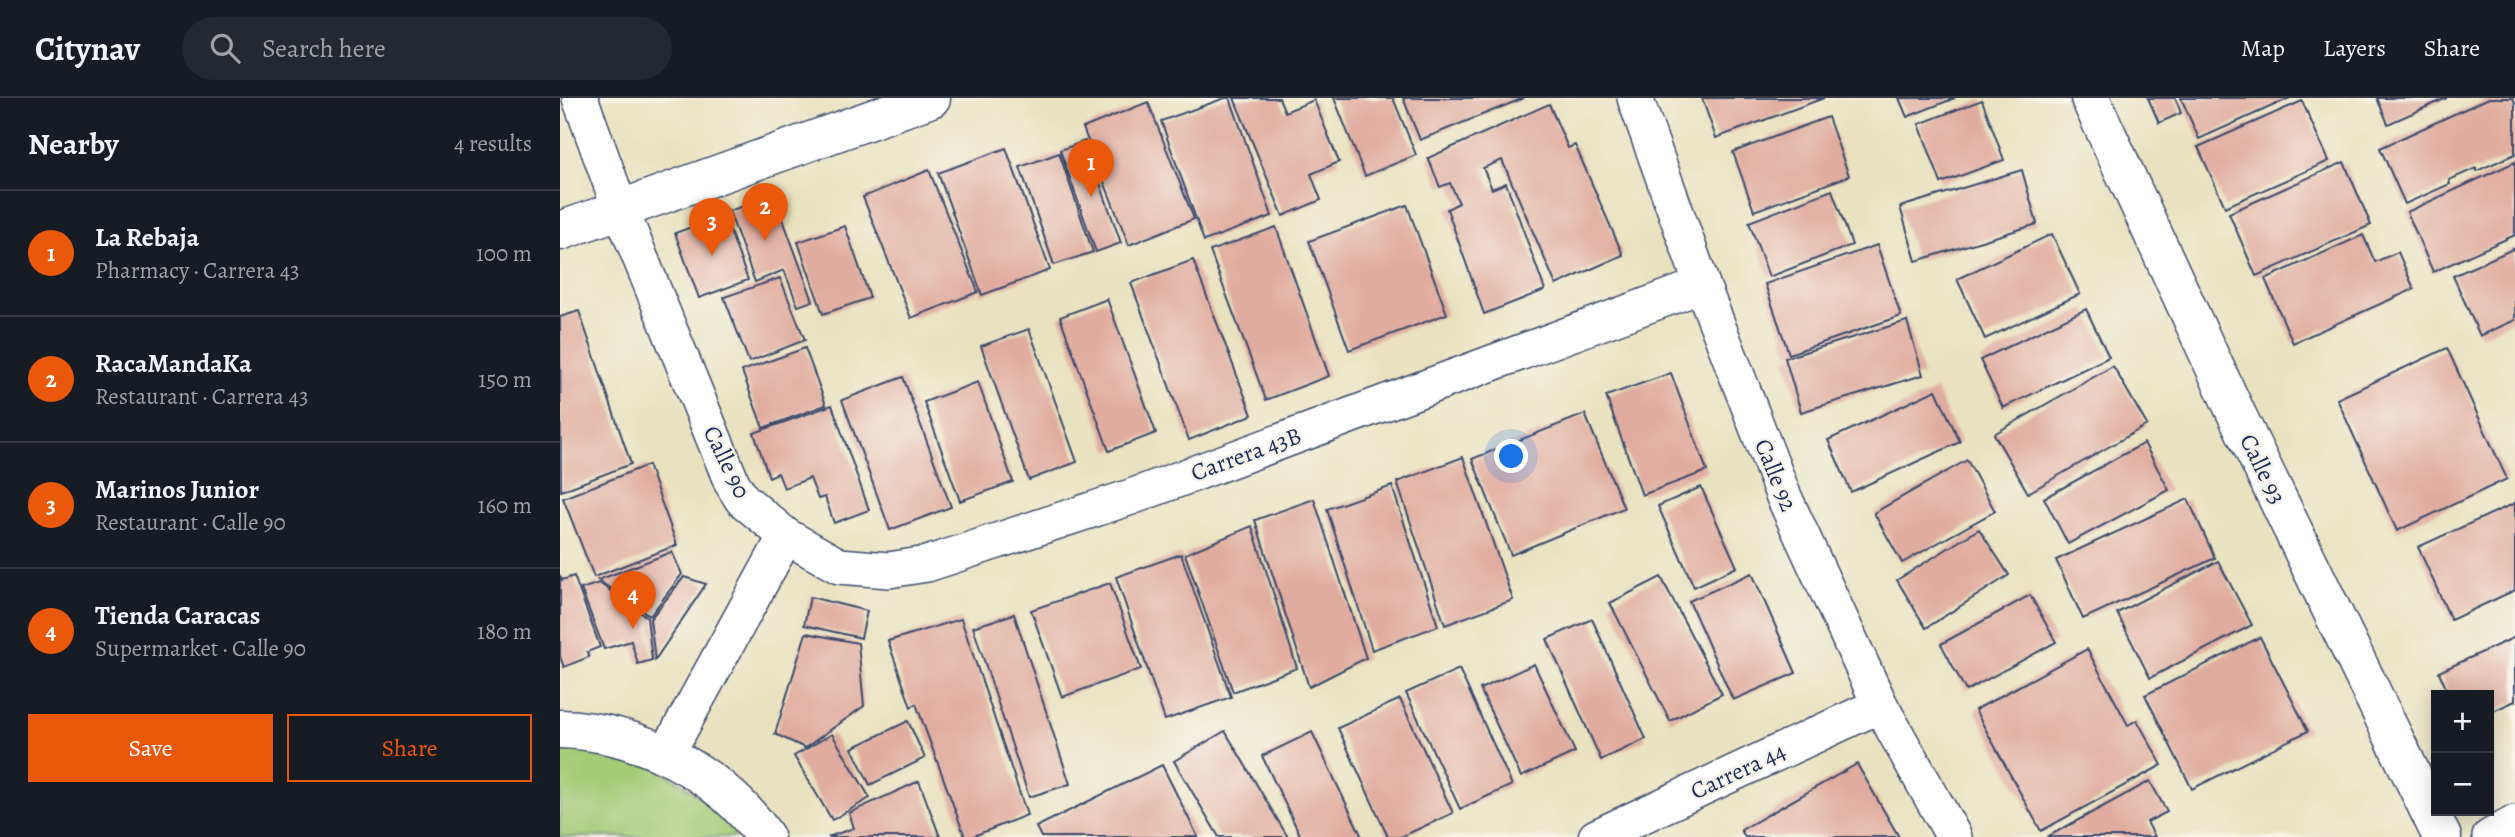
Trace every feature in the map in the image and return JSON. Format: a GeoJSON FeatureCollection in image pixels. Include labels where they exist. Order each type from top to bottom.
{"type":"FeatureCollection","features":[{"type":"Feature","properties":{"kind":"street","name":"Calle 90"},"geometry":{"type":"LineString","coordinates":[[580,98],[620,209],[732,483],[741,499],[786,536]]}},
{"type":"Feature","properties":{"kind":"street"},"geometry":{"type":"LineString","coordinates":[[560,230],[932,98]]}},
{"type":"Feature","properties":{"kind":"street","name":"Calle 92"},"geometry":{"type":"LineString","coordinates":[[1635,98],[1702,285],[1784,497],[1880,705],[1954,837]]}},
{"type":"Feature","properties":{"kind":"street","name":"Calle 93"},"geometry":{"type":"LineString","coordinates":[[2090,98],[2235,411],[2442,837]]}},
{"type":"Feature","properties":{"kind":"street","name":"Carrera 43B"},"geometry":{"type":"LineString","coordinates":[[786,536],[839,566],[889,570],[927,564],[1131,497],[1702,285]]}},
{"type":"Feature","properties":{"kind":"street"},"geometry":{"type":"LineString","coordinates":[[666,754],[786,536]]}},
{"type":"Feature","properties":{"kind":"street","name":"Carrera 44"},"geometry":{"type":"LineString","coordinates":[[1596,837],[1880,705]]}},
{"type":"Feature","properties":{"kind":"street"},"geometry":{"type":"LineString","coordinates":[[560,729],[583,730],[632,741],[666,754],[716,786],[758,826],[765,837]]}},
{"type":"Feature","properties":{"kind":"street"},"geometry":{"type":"LineString","coordinates":[[2490,837],[2515,823]]}},
{"type":"Feature","properties":{"kind":"green space"},"geometry":{"type":"Polygon","coordinates":[[[578,747],[621,754],[671,776],[714,810],[738,837],[560,837],[560,748],[578,747]]]}},
{"type":"Feature","properties":{"kind":"building"},"geometry":{"type":"Polygon","coordinates":[[[1230,98],[1272,216],[1204,241],[1161,121],[1230,98]]]}},
{"type":"Feature","properties":{"kind":"building"},"geometry":{"type":"Polygon","coordinates":[[[1234,98],[1279,98],[1285,112],[1314,100],[1339,162],[1311,174],[1321,200],[1283,216],[1234,98]]]}},
{"type":"Feature","properties":{"kind":"building"},"geometry":{"type":"Polygon","coordinates":[[[1334,98],[1393,98],[1416,155],[1365,176],[1334,98]]]}},
{"type":"Feature","properties":{"kind":"building"},"geometry":{"type":"Polygon","coordinates":[[[1403,98],[1524,98],[1420,140],[1403,98]]]}},
{"type":"Feature","properties":{"kind":"building"},"geometry":{"type":"Polygon","coordinates":[[[1702,98],[1824,98],[1716,138],[1702,98]]]}},
{"type":"Feature","properties":{"kind":"building"},"geometry":{"type":"Polygon","coordinates":[[[1899,98],[1955,98],[1907,117],[1899,98]]]}},
{"type":"Feature","properties":{"kind":"building"},"geometry":{"type":"Polygon","coordinates":[[[2148,98],[2175,98],[2181,113],[2159,123],[2148,98]]]}},
{"type":"Feature","properties":{"kind":"building"},"geometry":{"type":"Polygon","coordinates":[[[2181,98],[2290,98],[2199,139],[2181,98]]]}},
{"type":"Feature","properties":{"kind":"building"},"geometry":{"type":"Polygon","coordinates":[[[2377,98],[2447,98],[2388,124],[2377,98]]]}},
{"type":"Feature","properties":{"kind":"building"},"geometry":{"type":"Polygon","coordinates":[[[2489,98],[2513,98],[2515,154],[2449,180],[2450,184],[2405,204],[2380,148],[2489,98]]]}},
{"type":"Feature","properties":{"kind":"building"},"geometry":{"type":"Polygon","coordinates":[[[1982,100],[2004,160],[1941,183],[1919,124],[1982,100]]]}},
{"type":"Feature","properties":{"kind":"building"},"geometry":{"type":"Polygon","coordinates":[[[2302,101],[2329,161],[2225,207],[2198,147],[2302,101]]]}},
{"type":"Feature","properties":{"kind":"building"},"geometry":{"type":"Polygon","coordinates":[[[1148,102],[1194,219],[1129,245],[1083,128],[1148,102]]]}},
{"type":"Feature","properties":{"kind":"building"},"geometry":{"type":"Polygon","coordinates":[[[1549,104],[1568,148],[1575,145],[1623,255],[1556,285],[1502,160],[1483,168],[1492,189],[1506,183],[1545,290],[1484,314],[1447,209],[1459,203],[1450,183],[1440,187],[1428,158],[1549,104]]]}},
{"type":"Feature","properties":{"kind":"building"},"geometry":{"type":"Polygon","coordinates":[[[1828,117],[1849,176],[1754,211],[1733,152],[1828,117]]]}},
{"type":"Feature","properties":{"kind":"building"},"geometry":{"type":"Polygon","coordinates":[[[1085,141],[1121,243],[1096,252],[1060,150],[1085,141]]]}},
{"type":"Feature","properties":{"kind":"building"},"geometry":{"type":"Polygon","coordinates":[[[1006,148],[1050,270],[982,295],[938,173],[1006,148]]]}},
{"type":"Feature","properties":{"kind":"building"},"geometry":{"type":"Polygon","coordinates":[[[1059,153],[1093,252],[1054,265],[1020,167],[1059,153]]]}},
{"type":"Feature","properties":{"kind":"building"},"geometry":{"type":"Polygon","coordinates":[[[2344,162],[2371,225],[2256,276],[2229,213],[2344,162]]]}},
{"type":"Feature","properties":{"kind":"building"},"geometry":{"type":"Polygon","coordinates":[[[2515,162],[2515,235],[2433,272],[2407,212],[2515,162]]]}},
{"type":"Feature","properties":{"kind":"building"},"geometry":{"type":"Polygon","coordinates":[[[929,170],[978,292],[911,318],[863,197],[929,170]]]}},
{"type":"Feature","properties":{"kind":"building"},"geometry":{"type":"Polygon","coordinates":[[[2022,170],[2037,224],[1916,261],[1900,207],[2022,170]]]}},
{"type":"Feature","properties":{"kind":"building"},"geometry":{"type":"Polygon","coordinates":[[[1832,190],[1852,245],[1769,277],[1749,222],[1832,190]]]}},
{"type":"Feature","properties":{"kind":"building"},"geometry":{"type":"Polygon","coordinates":[[[774,195],[813,301],[798,306],[784,270],[755,282],[729,211],[774,195]]]}},
{"type":"Feature","properties":{"kind":"building"},"geometry":{"type":"Polygon","coordinates":[[[1407,205],[1447,314],[1349,350],[1309,241],[1407,205]]]}},
{"type":"Feature","properties":{"kind":"building"},"geometry":{"type":"Polygon","coordinates":[[[724,215],[748,280],[699,298],[675,233],[724,215]]]}},
{"type":"Feature","properties":{"kind":"building"},"geometry":{"type":"Polygon","coordinates":[[[845,226],[870,298],[823,314],[798,242],[845,226]]]}},
{"type":"Feature","properties":{"kind":"building"},"geometry":{"type":"Polygon","coordinates":[[[1276,227],[1329,376],[1266,400],[1210,251],[1276,227]]]}},
{"type":"Feature","properties":{"kind":"building"},"geometry":{"type":"Polygon","coordinates":[[[2052,234],[2080,294],[1985,339],[1957,279],[2052,234]]]}},
{"type":"Feature","properties":{"kind":"building"},"geometry":{"type":"Polygon","coordinates":[[[2363,235],[2375,262],[2398,252],[2414,289],[2293,343],[2265,279],[2363,235]]]}},
{"type":"Feature","properties":{"kind":"building"},"geometry":{"type":"Polygon","coordinates":[[[1877,245],[1901,316],[1789,354],[1765,284],[1877,245]]]}},
{"type":"Feature","properties":{"kind":"building"},"geometry":{"type":"Polygon","coordinates":[[[2515,248],[2515,320],[2480,336],[2453,276],[2515,248]]]}},
{"type":"Feature","properties":{"kind":"building"},"geometry":{"type":"Polygon","coordinates":[[[1193,260],[1252,415],[1189,440],[1131,283],[1193,260]]]}},
{"type":"Feature","properties":{"kind":"building"},"geometry":{"type":"Polygon","coordinates":[[[780,278],[805,340],[749,362],[724,297],[780,278]]]}},
{"type":"Feature","properties":{"kind":"building"},"geometry":{"type":"Polygon","coordinates":[[[1107,299],[1156,433],[1109,451],[1060,317],[1107,299]]]}},
{"type":"Feature","properties":{"kind":"building"},"geometry":{"type":"Polygon","coordinates":[[[2086,309],[2109,357],[2003,408],[1980,360],[2086,309]]]}},
{"type":"Feature","properties":{"kind":"building"},"geometry":{"type":"Polygon","coordinates":[[[579,311],[631,464],[561,491],[560,317],[579,311]]]}},
{"type":"Feature","properties":{"kind":"building"},"geometry":{"type":"Polygon","coordinates":[[[1907,321],[1923,375],[1801,412],[1785,358],[1907,321]]]}},
{"type":"Feature","properties":{"kind":"building"},"geometry":{"type":"Polygon","coordinates":[[[1029,329],[1077,462],[1029,480],[981,346],[1029,329]]]}},
{"type":"Feature","properties":{"kind":"building"},"geometry":{"type":"Polygon","coordinates":[[[805,348],[826,405],[763,428],[742,371],[805,348]]]}},
{"type":"Feature","properties":{"kind":"building"},"geometry":{"type":"Polygon","coordinates":[[[2447,348],[2507,479],[2397,531],[2337,399],[2447,348]]]}},
{"type":"Feature","properties":{"kind":"building"},"geometry":{"type":"Polygon","coordinates":[[[2113,366],[2147,425],[2028,493],[1994,434],[2113,366]]]}},
{"type":"Feature","properties":{"kind":"building"},"geometry":{"type":"Polygon","coordinates":[[[1671,373],[1707,471],[1642,495],[1606,396],[1671,373]]]}},
{"type":"Feature","properties":{"kind":"building"},"geometry":{"type":"Polygon","coordinates":[[[903,377],[951,507],[890,530],[842,400],[903,377]]]}},
{"type":"Feature","properties":{"kind":"building"},"geometry":{"type":"Polygon","coordinates":[[[978,382],[1013,482],[960,501],[924,402],[978,382]]]}},
{"type":"Feature","properties":{"kind":"building"},"geometry":{"type":"Polygon","coordinates":[[[1936,390],[1960,442],[1851,492],[1828,440],[1936,390]]]}},
{"type":"Feature","properties":{"kind":"building"},"geometry":{"type":"Polygon","coordinates":[[[832,405],[869,510],[834,523],[825,497],[818,499],[810,478],[784,488],[778,473],[769,477],[754,433],[832,405]]]}},
{"type":"Feature","properties":{"kind":"building"},"geometry":{"type":"Polygon","coordinates":[[[1585,414],[1624,508],[1511,555],[1472,459],[1585,414]]]}},
{"type":"Feature","properties":{"kind":"building"},"geometry":{"type":"Polygon","coordinates":[[[2144,443],[2169,490],[2068,544],[2044,498],[2144,443]]]}},
{"type":"Feature","properties":{"kind":"building"},"geometry":{"type":"Polygon","coordinates":[[[1463,457],[1513,600],[1445,625],[1397,482],[1463,457]]]}},
{"type":"Feature","properties":{"kind":"building"},"geometry":{"type":"Polygon","coordinates":[[[1967,460],[1995,511],[1902,563],[1874,513],[1967,460]]]}},
{"type":"Feature","properties":{"kind":"building"},"geometry":{"type":"Polygon","coordinates":[[[648,465],[677,545],[594,577],[563,498],[648,465]]]}},
{"type":"Feature","properties":{"kind":"building"},"geometry":{"type":"Polygon","coordinates":[[[1392,486],[1438,626],[1372,650],[1327,509],[1392,486]]]}},
{"type":"Feature","properties":{"kind":"building"},"geometry":{"type":"Polygon","coordinates":[[[1701,487],[1737,567],[1694,587],[1658,506],[1701,487]]]}},
{"type":"Feature","properties":{"kind":"building"},"geometry":{"type":"Polygon","coordinates":[[[1314,499],[1366,658],[1309,687],[1255,520],[1314,499]]]}},
{"type":"Feature","properties":{"kind":"building"},"geometry":{"type":"Polygon","coordinates":[[[2188,499],[2215,558],[2083,619],[2056,560],[2188,499]]]}},
{"type":"Feature","properties":{"kind":"building"},"geometry":{"type":"Polygon","coordinates":[[[2515,503],[2515,590],[2451,620],[2418,547],[2515,503]]]}},
{"type":"Feature","properties":{"kind":"building"},"geometry":{"type":"Polygon","coordinates":[[[1252,526],[1297,668],[1233,692],[1185,554],[1252,526]]]}},
{"type":"Feature","properties":{"kind":"building"},"geometry":{"type":"Polygon","coordinates":[[[1979,529],[2009,575],[1926,628],[1897,580],[1979,529]]]}},
{"type":"Feature","properties":{"kind":"building"},"geometry":{"type":"Polygon","coordinates":[[[672,552],[682,574],[650,616],[598,580],[672,552]]]}},
{"type":"Feature","properties":{"kind":"building"},"geometry":{"type":"Polygon","coordinates":[[[1181,554],[1231,697],[1165,720],[1116,577],[1181,554]]]}},
{"type":"Feature","properties":{"kind":"building"},"geometry":{"type":"Polygon","coordinates":[[[2218,561],[2252,625],[2150,678],[2117,613],[2218,561]]]}},
{"type":"Feature","properties":{"kind":"building"},"geometry":{"type":"Polygon","coordinates":[[[1752,573],[1796,673],[1733,700],[1689,601],[1752,573]]]}},
{"type":"Feature","properties":{"kind":"building"},"geometry":{"type":"Polygon","coordinates":[[[560,575],[562,580],[574,576],[600,647],[587,652],[589,657],[564,667],[560,657],[560,575]]]}},
{"type":"Feature","properties":{"kind":"building"},"geometry":{"type":"Polygon","coordinates":[[[684,577],[706,584],[655,660],[650,619],[684,577]]]}},
{"type":"Feature","properties":{"kind":"building"},"geometry":{"type":"Polygon","coordinates":[[[1661,577],[1722,694],[1670,721],[1610,603],[1661,577]]]}},
{"type":"Feature","properties":{"kind":"building"},"geometry":{"type":"Polygon","coordinates":[[[599,583],[647,617],[652,660],[638,664],[631,641],[604,649],[581,589],[599,583]]]}},
{"type":"Feature","properties":{"kind":"building"},"geometry":{"type":"Polygon","coordinates":[[[1110,583],[1141,669],[1062,697],[1031,610],[1110,583]]]}},
{"type":"Feature","properties":{"kind":"building"},"geometry":{"type":"Polygon","coordinates":[[[2030,595],[2056,642],[1966,691],[1941,644],[2030,595]]]}},
{"type":"Feature","properties":{"kind":"building"},"geometry":{"type":"Polygon","coordinates":[[[810,597],[867,611],[861,638],[804,625],[810,597]]]}},
{"type":"Feature","properties":{"kind":"building"},"geometry":{"type":"Polygon","coordinates":[[[1014,614],[1070,784],[1029,797],[973,627],[1014,614]]]}},
{"type":"Feature","properties":{"kind":"building"},"geometry":{"type":"Polygon","coordinates":[[[961,619],[1027,815],[971,837],[965,837],[916,704],[911,707],[888,641],[961,619]]]}},
{"type":"Feature","properties":{"kind":"building"},"geometry":{"type":"Polygon","coordinates":[[[1592,619],[1646,739],[1601,760],[1547,639],[1592,619]]]}},
{"type":"Feature","properties":{"kind":"building"},"geometry":{"type":"Polygon","coordinates":[[[806,633],[858,643],[864,706],[805,748],[775,734],[806,633]]]}},
{"type":"Feature","properties":{"kind":"building"},"geometry":{"type":"Polygon","coordinates":[[[2260,637],[2308,731],[2192,789],[2145,695],[2260,637]]]}},
{"type":"Feature","properties":{"kind":"building"},"geometry":{"type":"Polygon","coordinates":[[[2515,637],[2515,701],[2494,711],[2494,690],[2447,690],[2439,672],[2515,637]]]}},
{"type":"Feature","properties":{"kind":"building"},"geometry":{"type":"Polygon","coordinates":[[[2087,649],[2128,725],[2137,720],[2162,765],[2041,831],[1975,710],[2087,649]]]}},
{"type":"Feature","properties":{"kind":"building"},"geometry":{"type":"Polygon","coordinates":[[[1534,664],[1575,752],[1521,777],[1480,689],[1534,664]]]}},
{"type":"Feature","properties":{"kind":"building"},"geometry":{"type":"Polygon","coordinates":[[[1459,669],[1512,785],[1460,809],[1406,693],[1459,669]]]}},
{"type":"Feature","properties":{"kind":"building"},"geometry":{"type":"Polygon","coordinates":[[[1400,699],[1453,813],[1401,837],[1388,837],[1338,728],[1400,699]]]}},
{"type":"Feature","properties":{"kind":"building"},"geometry":{"type":"Polygon","coordinates":[[[908,721],[925,758],[870,785],[852,748],[908,721]]]}},
{"type":"Feature","properties":{"kind":"building"},"geometry":{"type":"Polygon","coordinates":[[[1225,731],[1288,837],[1219,837],[1174,761],[1225,731]]]}},
{"type":"Feature","properties":{"kind":"building"},"geometry":{"type":"Polygon","coordinates":[[[1312,732],[1362,837],[1301,837],[1262,756],[1312,732]]]}},
{"type":"Feature","properties":{"kind":"building"},"geometry":{"type":"Polygon","coordinates":[[[832,734],[870,798],[832,820],[794,756],[832,734]]]}},
{"type":"Feature","properties":{"kind":"building"},"geometry":{"type":"Polygon","coordinates":[[[1857,764],[1899,837],[1745,837],[1741,830],[1857,764]]]}},
{"type":"Feature","properties":{"kind":"building"},"geometry":{"type":"Polygon","coordinates":[[[1162,765],[1198,837],[1041,837],[1036,827],[1162,765]]]}},
{"type":"Feature","properties":{"kind":"building"},"geometry":{"type":"Polygon","coordinates":[[[919,781],[940,837],[828,837],[854,828],[849,813],[919,781]]]}},
{"type":"Feature","properties":{"kind":"building"},"geometry":{"type":"Polygon","coordinates":[[[2150,781],[2167,812],[2147,822],[2155,837],[2047,837],[2150,781]]]}},
{"type":"Feature","properties":{"kind":"place","name":"La Rebaja"},"geometry":{"type":"Point","coordinates":[1091,197]}},
{"type":"Feature","properties":{"kind":"place","name":"RacaMandaKa"},"geometry":{"type":"Point","coordinates":[765,241]}},
{"type":"Feature","properties":{"kind":"place","name":"Marinos Junior"},"geometry":{"type":"Point","coordinates":[712,256]}},
{"type":"Feature","properties":{"kind":"place","name":"Tienda Caracas"},"geometry":{"type":"Point","coordinates":[633,629]}}]}
